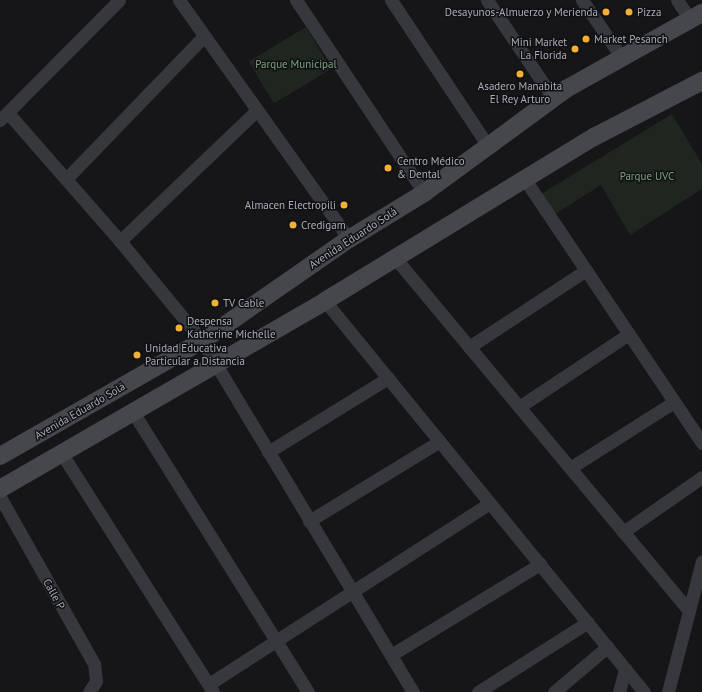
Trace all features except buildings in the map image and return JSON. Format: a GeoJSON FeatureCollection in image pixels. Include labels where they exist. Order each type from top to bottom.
{"type":"FeatureCollection","features":[{"type":"Feature","properties":{"kind":"main road","name":"Avenida Eduardo Solá"},"geometry":{"type":"LineString","coordinates":[[0,456],[202,341],[349,239],[424,193],[553,98],[696,16]]}},
{"type":"Feature","properties":{"kind":"main road"},"geometry":{"type":"LineString","coordinates":[[0,489],[396,260],[526,181],[594,137],[702,81]]}},
{"type":"Feature","properties":{"kind":"street"},"geometry":{"type":"LineString","coordinates":[[119,0],[4,116],[66,179],[120,241],[202,341],[215,366],[413,692]]}},
{"type":"Feature","properties":{"kind":"street"},"geometry":{"type":"LineString","coordinates":[[179,0],[203,37],[349,239]]}},
{"type":"Feature","properties":{"kind":"street"},"geometry":{"type":"LineString","coordinates":[[296,0],[424,193]]}},
{"type":"Feature","properties":{"kind":"street"},"geometry":{"type":"LineString","coordinates":[[391,0],[488,146]]}},
{"type":"Feature","properties":{"kind":"street"},"geometry":{"type":"LineString","coordinates":[[487,0],[553,98]]}},
{"type":"Feature","properties":{"kind":"street"},"geometry":{"type":"LineString","coordinates":[[582,0],[622,58]]}},
{"type":"Feature","properties":{"kind":"street"},"geometry":{"type":"LineString","coordinates":[[677,0],[696,16]]}},
{"type":"Feature","properties":{"kind":"street"},"geometry":{"type":"LineString","coordinates":[[66,179],[203,37]]}},
{"type":"Feature","properties":{"kind":"street"},"geometry":{"type":"LineString","coordinates":[[120,241],[256,111]]}},
{"type":"Feature","properties":{"kind":"street"},"geometry":{"type":"LineString","coordinates":[[526,181],[702,443]]}},
{"type":"Feature","properties":{"kind":"street"},"geometry":{"type":"LineString","coordinates":[[396,260],[688,610]]}},
{"type":"Feature","properties":{"kind":"street"},"geometry":{"type":"LineString","coordinates":[[469,347],[586,270]]}},
{"type":"Feature","properties":{"kind":"street"},"geometry":{"type":"LineString","coordinates":[[325,301],[644,692]]}},
{"type":"Feature","properties":{"kind":"street"},"geometry":{"type":"LineString","coordinates":[[519,407],[629,334]]}},
{"type":"Feature","properties":{"kind":"street"},"geometry":{"type":"LineString","coordinates":[[268,452],[388,378]]}},
{"type":"Feature","properties":{"kind":"street"},"geometry":{"type":"LineString","coordinates":[[570,468],[674,402]]}},
{"type":"Feature","properties":{"kind":"street"},"geometry":{"type":"LineString","coordinates":[[133,412],[308,692]]}},
{"type":"Feature","properties":{"kind":"street"},"geometry":{"type":"LineString","coordinates":[[309,521],[440,441]]}},
{"type":"Feature","properties":{"kind":"street"},"geometry":{"type":"LineString","coordinates":[[62,454],[211,688],[276,639],[490,503]]}},
{"type":"Feature","properties":{"kind":"street"},"geometry":{"type":"LineString","coordinates":[[624,532],[702,477]]}},
{"type":"Feature","properties":{"kind":"street","name":"Calle P"},"geometry":{"type":"LineString","coordinates":[[0,497],[94,664],[96,681],[89,692]]}},
{"type":"Feature","properties":{"kind":"street"},"geometry":{"type":"LineString","coordinates":[[668,692],[688,610],[702,561]]}},
{"type":"Feature","properties":{"kind":"street"},"geometry":{"type":"LineString","coordinates":[[391,655],[540,564]]}},
{"type":"Feature","properties":{"kind":"street"},"geometry":{"type":"LineString","coordinates":[[478,692],[588,622]]}},
{"type":"Feature","properties":{"kind":"street"},"geometry":{"type":"LineString","coordinates":[[554,692],[607,647]]}},
{"type":"Feature","properties":{"kind":"street"},"geometry":{"type":"LineString","coordinates":[[619,692],[625,669]]}},
{"type":"Feature","properties":{"kind":"green space","name":"Parque Municipal"},"geometry":{"type":"Polygon","coordinates":[[[306,27],[331,69],[274,104],[249,62],[306,27]]]}},
{"type":"Feature","properties":{"kind":"green space","name":"Parque UVC"},"geometry":{"type":"Polygon","coordinates":[[[672,114],[702,164],[702,189],[630,235],[601,185],[554,215],[541,194],[672,114]]]}},
{"type":"Feature","properties":{"kind":"place","name":"Desayunos-Almuerzo y Merienda"},"geometry":{"type":"Point","coordinates":[606,12]}},
{"type":"Feature","properties":{"kind":"place","name":"Pizza"},"geometry":{"type":"Point","coordinates":[629,12]}},
{"type":"Feature","properties":{"kind":"place","name":"Market Pesanch"},"geometry":{"type":"Point","coordinates":[586,39]}},
{"type":"Feature","properties":{"kind":"place","name":"Mini Market La Florida"},"geometry":{"type":"Point","coordinates":[575,49]}},
{"type":"Feature","properties":{"kind":"place","name":"Asadero Manabita El Rey Arturo"},"geometry":{"type":"Point","coordinates":[520,74]}},
{"type":"Feature","properties":{"kind":"place","name":"Centro Médico & Dental"},"geometry":{"type":"Point","coordinates":[388,168]}},
{"type":"Feature","properties":{"kind":"place","name":"Almacen Electropili"},"geometry":{"type":"Point","coordinates":[344,205]}},
{"type":"Feature","properties":{"kind":"place","name":"Credigam"},"geometry":{"type":"Point","coordinates":[293,225]}},
{"type":"Feature","properties":{"kind":"place","name":"TV Cable"},"geometry":{"type":"Point","coordinates":[215,303]}},
{"type":"Feature","properties":{"kind":"place","name":"Despensa Katherine Michelle"},"geometry":{"type":"Point","coordinates":[179,328]}},
{"type":"Feature","properties":{"kind":"place","name":"Unidad Educativa Particular a Distancia"},"geometry":{"type":"Point","coordinates":[137,355]}}]}
